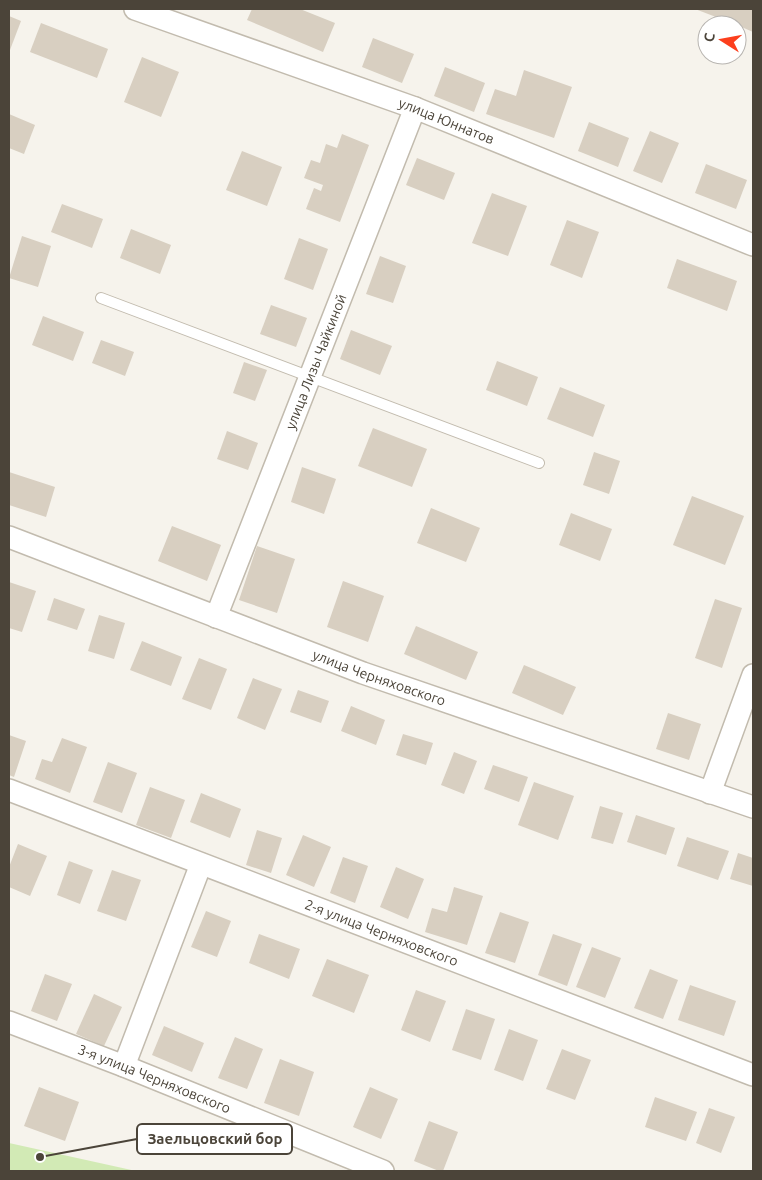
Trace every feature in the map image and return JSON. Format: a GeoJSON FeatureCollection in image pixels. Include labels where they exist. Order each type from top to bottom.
{"type":"FeatureCollection","features":[{"type":"Feature","properties":{"kind":"street","name":"улица Юннатов"},"geometry":{"type":"LineString","coordinates":[[135,9],[415,108],[753,245]]}},
{"type":"Feature","properties":{"kind":"street","name":"улица Лизы Чайкиной"},"geometry":{"type":"LineString","coordinates":[[216,616],[415,108]]}},
{"type":"Feature","properties":{"kind":"street","name":"улица Черняховского"},"geometry":{"type":"LineString","coordinates":[[9,538],[363,673],[753,807]]}},
{"type":"Feature","properties":{"kind":"street"},"geometry":{"type":"LineString","coordinates":[[710,792],[753,675]]}},
{"type":"Feature","properties":{"kind":"street","name":"2-я улица Черняховского"},"geometry":{"type":"LineString","coordinates":[[9,790],[753,1075]]}},
{"type":"Feature","properties":{"kind":"street"},"geometry":{"type":"LineString","coordinates":[[124,1066],[200,864]]}},
{"type":"Feature","properties":{"kind":"street","name":"3-я улица Черняховского"},"geometry":{"type":"LineString","coordinates":[[9,1022],[124,1066],[383,1171]]}},
{"type":"Feature","properties":{"kind":"lane"},"geometry":{"type":"LineString","coordinates":[[101,298],[539,463]]}},
{"type":"Feature","properties":{"kind":"green space"},"geometry":{"type":"Polygon","coordinates":[[[9,1143],[136,1171],[9,1171],[9,1143]]]}},
{"type":"Feature","properties":{"kind":"building"},"geometry":{"type":"Polygon","coordinates":[[[252,9],[300,9],[335,23],[323,52],[247,20],[252,9]]]}},
{"type":"Feature","properties":{"kind":"building"},"geometry":{"type":"Polygon","coordinates":[[[695,9],[753,9],[753,32],[747,29],[747,15],[711,15],[695,9]]]}},
{"type":"Feature","properties":{"kind":"building"},"geometry":{"type":"Polygon","coordinates":[[[9,16],[21,21],[10,50],[9,49],[9,16]]]}},
{"type":"Feature","properties":{"kind":"building"},"geometry":{"type":"Polygon","coordinates":[[[41,23],[108,49],[97,78],[30,52],[41,23]]]}},
{"type":"Feature","properties":{"kind":"building"},"geometry":{"type":"Polygon","coordinates":[[[373,38],[414,54],[402,83],[362,67],[373,38]]]}},
{"type":"Feature","properties":{"kind":"building"},"geometry":{"type":"Polygon","coordinates":[[[142,57],[179,72],[161,117],[124,102],[142,57]]]}},
{"type":"Feature","properties":{"kind":"building"},"geometry":{"type":"Polygon","coordinates":[[[445,67],[485,83],[474,112],[434,96],[445,67]]]}},
{"type":"Feature","properties":{"kind":"building"},"geometry":{"type":"Polygon","coordinates":[[[524,70],[572,87],[554,138],[486,114],[495,89],[516,96],[524,70]]]}},
{"type":"Feature","properties":{"kind":"building"},"geometry":{"type":"Polygon","coordinates":[[[9,114],[35,125],[24,154],[9,148],[9,114]]]}},
{"type":"Feature","properties":{"kind":"building"},"geometry":{"type":"Polygon","coordinates":[[[589,122],[629,138],[618,167],[578,151],[589,122]]]}},
{"type":"Feature","properties":{"kind":"building"},"geometry":{"type":"Polygon","coordinates":[[[650,131],[679,143],[662,183],[633,171],[650,131]]]}},
{"type":"Feature","properties":{"kind":"building"},"geometry":{"type":"Polygon","coordinates":[[[342,134],[369,145],[340,222],[306,209],[314,188],[321,191],[323,185],[304,178],[311,160],[320,163],[326,144],[337,148],[342,134]]]}},
{"type":"Feature","properties":{"kind":"building"},"geometry":{"type":"Polygon","coordinates":[[[242,151],[282,167],[267,206],[226,190],[242,151]]]}},
{"type":"Feature","properties":{"kind":"building"},"geometry":{"type":"Polygon","coordinates":[[[417,158],[455,173],[444,200],[406,185],[417,158]]]}},
{"type":"Feature","properties":{"kind":"building"},"geometry":{"type":"Polygon","coordinates":[[[706,164],[747,180],[736,209],[695,193],[706,164]]]}},
{"type":"Feature","properties":{"kind":"building"},"geometry":{"type":"Polygon","coordinates":[[[492,193],[527,206],[508,256],[472,243],[492,193]]]}},
{"type":"Feature","properties":{"kind":"building"},"geometry":{"type":"Polygon","coordinates":[[[62,204],[103,219],[92,248],[51,232],[62,204]]]}},
{"type":"Feature","properties":{"kind":"building"},"geometry":{"type":"Polygon","coordinates":[[[567,220],[599,232],[582,278],[550,265],[567,220]]]}},
{"type":"Feature","properties":{"kind":"building"},"geometry":{"type":"Polygon","coordinates":[[[131,229],[171,245],[160,274],[120,258],[131,229]]]}},
{"type":"Feature","properties":{"kind":"building"},"geometry":{"type":"Polygon","coordinates":[[[22,236],[51,246],[38,287],[9,278],[22,236]]]}},
{"type":"Feature","properties":{"kind":"building"},"geometry":{"type":"Polygon","coordinates":[[[299,238],[328,249],[313,290],[284,279],[299,238]]]}},
{"type":"Feature","properties":{"kind":"building"},"geometry":{"type":"Polygon","coordinates":[[[380,256],[406,266],[393,303],[366,294],[380,256]]]}},
{"type":"Feature","properties":{"kind":"building"},"geometry":{"type":"Polygon","coordinates":[[[677,259],[737,281],[727,311],[667,288],[677,259]]]}},
{"type":"Feature","properties":{"kind":"building"},"geometry":{"type":"Polygon","coordinates":[[[271,305],[307,318],[296,347],[260,334],[271,305]]]}},
{"type":"Feature","properties":{"kind":"building"},"geometry":{"type":"Polygon","coordinates":[[[43,316],[84,332],[73,361],[32,345],[43,316]]]}},
{"type":"Feature","properties":{"kind":"building"},"geometry":{"type":"Polygon","coordinates":[[[351,330],[392,346],[380,375],[340,359],[351,330]]]}},
{"type":"Feature","properties":{"kind":"building"},"geometry":{"type":"Polygon","coordinates":[[[101,340],[134,352],[125,376],[92,363],[101,340]]]}},
{"type":"Feature","properties":{"kind":"building"},"geometry":{"type":"Polygon","coordinates":[[[497,361],[538,377],[527,406],[486,390],[497,361]]]}},
{"type":"Feature","properties":{"kind":"building"},"geometry":{"type":"Polygon","coordinates":[[[244,362],[267,370],[255,401],[233,393],[244,362]]]}},
{"type":"Feature","properties":{"kind":"building"},"geometry":{"type":"Polygon","coordinates":[[[560,387],[605,405],[593,437],[547,419],[560,387]]]}},
{"type":"Feature","properties":{"kind":"building"},"geometry":{"type":"Polygon","coordinates":[[[373,428],[427,449],[412,487],[358,466],[373,428]]]}},
{"type":"Feature","properties":{"kind":"building"},"geometry":{"type":"Polygon","coordinates":[[[227,431],[258,443],[248,470],[217,459],[227,431]]]}},
{"type":"Feature","properties":{"kind":"building"},"geometry":{"type":"Polygon","coordinates":[[[594,452],[620,461],[609,494],[583,485],[594,452]]]}},
{"type":"Feature","properties":{"kind":"building"},"geometry":{"type":"Polygon","coordinates":[[[302,467],[336,479],[324,514],[291,502],[302,467]]]}},
{"type":"Feature","properties":{"kind":"building"},"geometry":{"type":"Polygon","coordinates":[[[9,472],[55,487],[46,517],[9,505],[9,472]]]}},
{"type":"Feature","properties":{"kind":"building"},"geometry":{"type":"Polygon","coordinates":[[[692,496],[744,516],[725,565],[673,545],[692,496]]]}},
{"type":"Feature","properties":{"kind":"building"},"geometry":{"type":"Polygon","coordinates":[[[431,508],[480,528],[466,562],[417,543],[431,508]]]}},
{"type":"Feature","properties":{"kind":"building"},"geometry":{"type":"Polygon","coordinates":[[[571,513],[612,529],[600,561],[559,545],[571,513]]]}},
{"type":"Feature","properties":{"kind":"building"},"geometry":{"type":"Polygon","coordinates":[[[172,526],[221,545],[207,581],[158,561],[172,526]]]}},
{"type":"Feature","properties":{"kind":"building"},"geometry":{"type":"Polygon","coordinates":[[[257,546],[295,559],[277,613],[239,600],[257,546]]]}},
{"type":"Feature","properties":{"kind":"building"},"geometry":{"type":"Polygon","coordinates":[[[343,581],[384,596],[368,642],[327,627],[343,581]]]}},
{"type":"Feature","properties":{"kind":"building"},"geometry":{"type":"Polygon","coordinates":[[[9,582],[36,591],[22,632],[9,628],[9,582]]]}},
{"type":"Feature","properties":{"kind":"building"},"geometry":{"type":"Polygon","coordinates":[[[54,598],[85,609],[77,630],[47,620],[54,598]]]}},
{"type":"Feature","properties":{"kind":"building"},"geometry":{"type":"Polygon","coordinates":[[[715,599],[742,608],[722,668],[695,658],[715,599]]]}},
{"type":"Feature","properties":{"kind":"building"},"geometry":{"type":"Polygon","coordinates":[[[99,615],[125,623],[114,659],[88,651],[99,615]]]}},
{"type":"Feature","properties":{"kind":"building"},"geometry":{"type":"Polygon","coordinates":[[[416,626],[478,652],[466,680],[404,654],[416,626]]]}},
{"type":"Feature","properties":{"kind":"building"},"geometry":{"type":"Polygon","coordinates":[[[142,641],[182,657],[171,686],[130,670],[142,641]]]}},
{"type":"Feature","properties":{"kind":"building"},"geometry":{"type":"Polygon","coordinates":[[[199,658],[227,669],[211,710],[182,699],[199,658]]]}},
{"type":"Feature","properties":{"kind":"building"},"geometry":{"type":"Polygon","coordinates":[[[524,665],[576,687],[563,715],[512,693],[524,665]]]}},
{"type":"Feature","properties":{"kind":"building"},"geometry":{"type":"Polygon","coordinates":[[[253,678],[282,689],[265,730],[237,718],[253,678]]]}},
{"type":"Feature","properties":{"kind":"building"},"geometry":{"type":"Polygon","coordinates":[[[298,690],[329,701],[321,723],[290,712],[298,690]]]}},
{"type":"Feature","properties":{"kind":"building"},"geometry":{"type":"Polygon","coordinates":[[[351,706],[385,720],[376,745],[341,731],[351,706]]]}},
{"type":"Feature","properties":{"kind":"building"},"geometry":{"type":"Polygon","coordinates":[[[668,713],[701,724],[689,760],[656,749],[668,713]]]}},
{"type":"Feature","properties":{"kind":"building"},"geometry":{"type":"Polygon","coordinates":[[[403,734],[433,743],[426,765],[396,755],[403,734]]]}},
{"type":"Feature","properties":{"kind":"building"},"geometry":{"type":"Polygon","coordinates":[[[9,735],[26,741],[14,777],[9,775],[9,735]]]}},
{"type":"Feature","properties":{"kind":"building"},"geometry":{"type":"Polygon","coordinates":[[[62,738],[87,747],[70,793],[35,779],[42,759],[52,762],[62,738]]]}},
{"type":"Feature","properties":{"kind":"building"},"geometry":{"type":"Polygon","coordinates":[[[454,752],[477,761],[464,794],[441,785],[454,752]]]}},
{"type":"Feature","properties":{"kind":"building"},"geometry":{"type":"Polygon","coordinates":[[[108,762],[137,773],[122,813],[93,802],[108,762]]]}},
{"type":"Feature","properties":{"kind":"building"},"geometry":{"type":"Polygon","coordinates":[[[493,765],[528,777],[519,802],[484,789],[493,765]]]}},
{"type":"Feature","properties":{"kind":"building"},"geometry":{"type":"Polygon","coordinates":[[[534,782],[574,796],[558,840],[518,825],[534,782]]]}},
{"type":"Feature","properties":{"kind":"building"},"geometry":{"type":"Polygon","coordinates":[[[150,787],[185,800],[171,838],[136,825],[150,787]]]}},
{"type":"Feature","properties":{"kind":"building"},"geometry":{"type":"Polygon","coordinates":[[[201,793],[241,809],[230,838],[190,822],[201,793]]]}},
{"type":"Feature","properties":{"kind":"building"},"geometry":{"type":"Polygon","coordinates":[[[600,806],[623,813],[613,844],[591,838],[600,806]]]}},
{"type":"Feature","properties":{"kind":"building"},"geometry":{"type":"Polygon","coordinates":[[[636,815],[675,828],[666,855],[627,842],[636,815]]]}},
{"type":"Feature","properties":{"kind":"building"},"geometry":{"type":"Polygon","coordinates":[[[257,830],[282,838],[271,873],[246,865],[257,830]]]}},
{"type":"Feature","properties":{"kind":"building"},"geometry":{"type":"Polygon","coordinates":[[[303,835],[331,847],[314,887],[286,875],[303,835]]]}},
{"type":"Feature","properties":{"kind":"building"},"geometry":{"type":"Polygon","coordinates":[[[687,837],[729,851],[718,880],[677,866],[687,837]]]}},
{"type":"Feature","properties":{"kind":"building"},"geometry":{"type":"Polygon","coordinates":[[[18,844],[47,856],[30,896],[9,887],[9,867],[18,844]]]}},
{"type":"Feature","properties":{"kind":"building"},"geometry":{"type":"Polygon","coordinates":[[[738,853],[753,858],[753,886],[730,879],[738,853]]]}},
{"type":"Feature","properties":{"kind":"building"},"geometry":{"type":"Polygon","coordinates":[[[343,857],[368,866],[355,903],[330,893],[343,857]]]}},
{"type":"Feature","properties":{"kind":"building"},"geometry":{"type":"Polygon","coordinates":[[[69,861],[93,870],[80,904],[57,895],[69,861]]]}},
{"type":"Feature","properties":{"kind":"building"},"geometry":{"type":"Polygon","coordinates":[[[396,867],[424,879],[408,919],[380,907],[396,867]]]}},
{"type":"Feature","properties":{"kind":"building"},"geometry":{"type":"Polygon","coordinates":[[[112,870],[141,880],[126,921],[97,911],[112,870]]]}},
{"type":"Feature","properties":{"kind":"building"},"geometry":{"type":"Polygon","coordinates":[[[454,887],[483,896],[467,945],[425,932],[432,908],[447,912],[454,887]]]}},
{"type":"Feature","properties":{"kind":"building"},"geometry":{"type":"Polygon","coordinates":[[[206,911],[231,921],[217,957],[191,947],[206,911]]]}},
{"type":"Feature","properties":{"kind":"building"},"geometry":{"type":"Polygon","coordinates":[[[500,912],[529,922],[515,963],[485,953],[500,912]]]}},
{"type":"Feature","properties":{"kind":"building"},"geometry":{"type":"Polygon","coordinates":[[[259,934],[300,949],[289,979],[249,963],[259,934]]]}},
{"type":"Feature","properties":{"kind":"building"},"geometry":{"type":"Polygon","coordinates":[[[553,934],[582,944],[567,986],[538,975],[553,934]]]}},
{"type":"Feature","properties":{"kind":"building"},"geometry":{"type":"Polygon","coordinates":[[[592,947],[621,958],[605,998],[576,987],[592,947]]]}},
{"type":"Feature","properties":{"kind":"building"},"geometry":{"type":"Polygon","coordinates":[[[327,959],[369,975],[354,1013],[312,996],[327,959]]]}},
{"type":"Feature","properties":{"kind":"building"},"geometry":{"type":"Polygon","coordinates":[[[650,969],[678,980],[663,1019],[634,1008],[650,969]]]}},
{"type":"Feature","properties":{"kind":"building"},"geometry":{"type":"Polygon","coordinates":[[[45,974],[72,984],[57,1021],[31,1011],[45,974]]]}},
{"type":"Feature","properties":{"kind":"building"},"geometry":{"type":"Polygon","coordinates":[[[690,985],[736,1001],[724,1036],[678,1020],[690,985]]]}},
{"type":"Feature","properties":{"kind":"building"},"geometry":{"type":"Polygon","coordinates":[[[416,990],[446,1001],[430,1042],[401,1030],[416,990]]]}},
{"type":"Feature","properties":{"kind":"building"},"geometry":{"type":"Polygon","coordinates":[[[94,994],[122,1007],[104,1046],[76,1034],[94,994]]]}},
{"type":"Feature","properties":{"kind":"building"},"geometry":{"type":"Polygon","coordinates":[[[466,1009],[495,1019],[481,1060],[452,1050],[466,1009]]]}},
{"type":"Feature","properties":{"kind":"building"},"geometry":{"type":"Polygon","coordinates":[[[164,1026],[204,1043],[192,1072],[152,1055],[164,1026]]]}},
{"type":"Feature","properties":{"kind":"building"},"geometry":{"type":"Polygon","coordinates":[[[509,1029],[538,1040],[523,1081],[494,1070],[509,1029]]]}},
{"type":"Feature","properties":{"kind":"building"},"geometry":{"type":"Polygon","coordinates":[[[235,1037],[263,1049],[247,1089],[218,1078],[235,1037]]]}},
{"type":"Feature","properties":{"kind":"building"},"geometry":{"type":"Polygon","coordinates":[[[562,1049],[591,1060],[575,1100],[546,1089],[562,1049]]]}},
{"type":"Feature","properties":{"kind":"building"},"geometry":{"type":"Polygon","coordinates":[[[280,1059],[314,1072],[299,1116],[264,1103],[280,1059]]]}},
{"type":"Feature","properties":{"kind":"building"},"geometry":{"type":"Polygon","coordinates":[[[39,1087],[79,1102],[65,1141],[24,1126],[39,1087]]]}},
{"type":"Feature","properties":{"kind":"building"},"geometry":{"type":"Polygon","coordinates":[[[370,1087],[398,1099],[381,1139],[353,1127],[370,1087]]]}},
{"type":"Feature","properties":{"kind":"building"},"geometry":{"type":"Polygon","coordinates":[[[655,1097],[697,1112],[686,1141],[645,1127],[655,1097]]]}},
{"type":"Feature","properties":{"kind":"building"},"geometry":{"type":"Polygon","coordinates":[[[709,1108],[735,1117],[721,1153],[696,1143],[709,1108]]]}},
{"type":"Feature","properties":{"kind":"building"},"geometry":{"type":"Polygon","coordinates":[[[429,1121],[458,1132],[443,1171],[414,1161],[429,1121]]]}},
{"type":"Feature","properties":{"kind":"place","name":"Заельцовский бор"},"geometry":{"type":"Point","coordinates":[40,1157]}}]}
